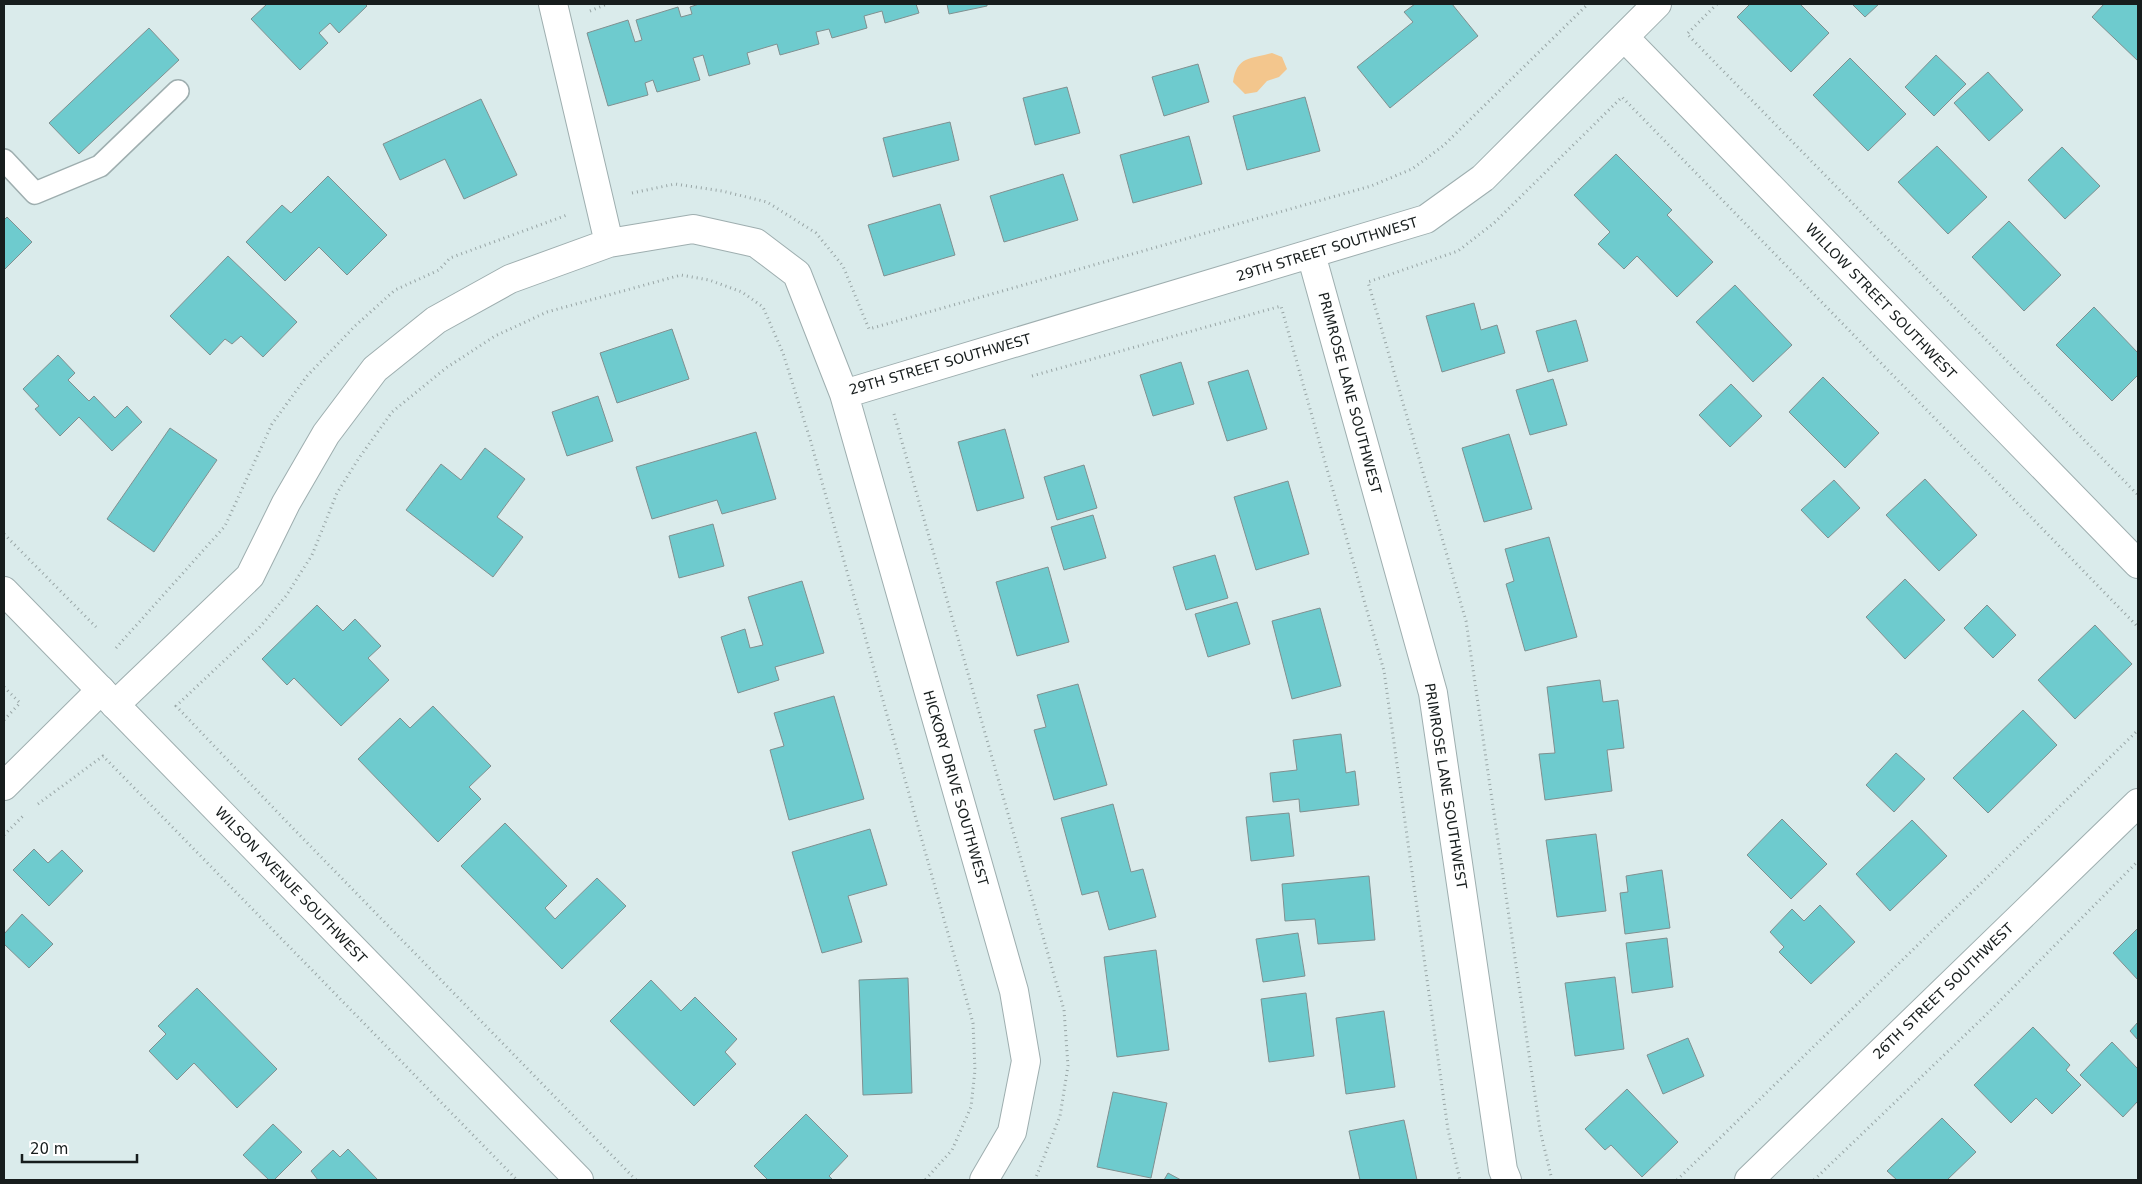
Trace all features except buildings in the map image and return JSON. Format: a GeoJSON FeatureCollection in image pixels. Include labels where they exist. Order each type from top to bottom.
{"type":"FeatureCollection","features":[{"type":"Feature","properties":{"kind":"street"},"geometry":{"type":"LineString","coordinates":[[553,4],[609,243]]}},
{"type":"Feature","properties":{"kind":"street","name":"29TH STREET SOUTHWEST"},"geometry":{"type":"LineString","coordinates":[[4,786],[250,576],[286,503],[326,434],[375,369],[436,320],[510,280],[609,243],[693,229],[756,243],[797,274],[844,394],[1426,219],[1483,178],[1657,4]]}},
{"type":"Feature","properties":{"kind":"street","name":"WILLOW STREET SOUTHWEST"},"geometry":{"type":"LineString","coordinates":[[1624,37],[2138,564]]}},
{"type":"Feature","properties":{"kind":"street","name":"PRIMROSE LANE SOUTHWEST"},"geometry":{"type":"LineString","coordinates":[[1311,254],[1433,693],[1503,1170],[1507,1180]]}},
{"type":"Feature","properties":{"kind":"street","name":"HICKORY DRIVE SOUTHWEST"},"geometry":{"type":"LineString","coordinates":[[844,394],[1014,991],[1026,1061],[1012,1132],[984,1180]]}},
{"type":"Feature","properties":{"kind":"street","name":"WILSON AVENUE SOUTHWEST"},"geometry":{"type":"LineString","coordinates":[[4,591],[579,1180]]}},
{"type":"Feature","properties":{"kind":"street","name":"26TH STREET SOUTHWEST"},"geometry":{"type":"LineString","coordinates":[[1749,1180],[2138,802]]}},
{"type":"Feature","properties":{"kind":"lane"},"geometry":{"type":"LineString","coordinates":[[4,160],[35,193],[100,166],[178,91]]}},
{"type":"Feature","properties":{"kind":"path"},"geometry":{"type":"LineString","coordinates":[[584,15],[595,5],[607,4]]}},
{"type":"Feature","properties":{"kind":"path"},"geometry":{"type":"LineString","coordinates":[[628,194],[675,184],[722,191],[767,202],[816,233],[843,266],[869,328],[1371,186],[1412,169],[1443,146],[1588,4]]}},
{"type":"Feature","properties":{"kind":"path"},"geometry":{"type":"LineString","coordinates":[[1717,4],[1687,34],[2138,495]]}},
{"type":"Feature","properties":{"kind":"path"},"geometry":{"type":"LineString","coordinates":[[1552,1180],[1540,1130],[1466,621],[1368,282],[1458,251],[1494,223],[1622,97],[2138,628]]}},
{"type":"Feature","properties":{"kind":"path"},"geometry":{"type":"LineString","coordinates":[[636,1180],[176,706],[259,628],[286,596],[312,555],[338,493],[359,458],[392,412],[446,368],[495,336],[547,312],[680,275],[709,280],[742,292],[763,307],[783,354],[813,449],[973,1023],[975,1070],[971,1107],[952,1150],[925,1180]]}},
{"type":"Feature","properties":{"kind":"path"},"geometry":{"type":"LineString","coordinates":[[1025,378],[1280,306],[1384,671],[1448,1130],[1460,1180]]}},
{"type":"Feature","properties":{"kind":"path"},"geometry":{"type":"LineString","coordinates":[[902,412],[893,415],[1064,1010],[1068,1066],[1060,1116],[1035,1180]]}},
{"type":"Feature","properties":{"kind":"path"},"geometry":{"type":"LineString","coordinates":[[4,534],[96,627]]}},
{"type":"Feature","properties":{"kind":"path"},"geometry":{"type":"LineString","coordinates":[[4,687],[20,703],[4,720]]}},
{"type":"Feature","properties":{"kind":"path"},"geometry":{"type":"LineString","coordinates":[[1677,1180],[2138,730]]}},
{"type":"Feature","properties":{"kind":"path"},"geometry":{"type":"LineString","coordinates":[[34,807],[103,756],[517,1180]]}},
{"type":"Feature","properties":{"kind":"path"},"geometry":{"type":"LineString","coordinates":[[4,835],[26,812]]}},
{"type":"Feature","properties":{"kind":"path"},"geometry":{"type":"LineString","coordinates":[[1814,1180],[1990,1011],[2138,861]]}},
{"type":"Feature","properties":{"kind":"shaded area"},"geometry":{"type":"Polygon","coordinates":[[[1272,53],[1282,57],[1287,69],[1279,77],[1267,81],[1257,92],[1245,94],[1233,82],[1238,67],[1246,60],[1272,53]]]}}]}
